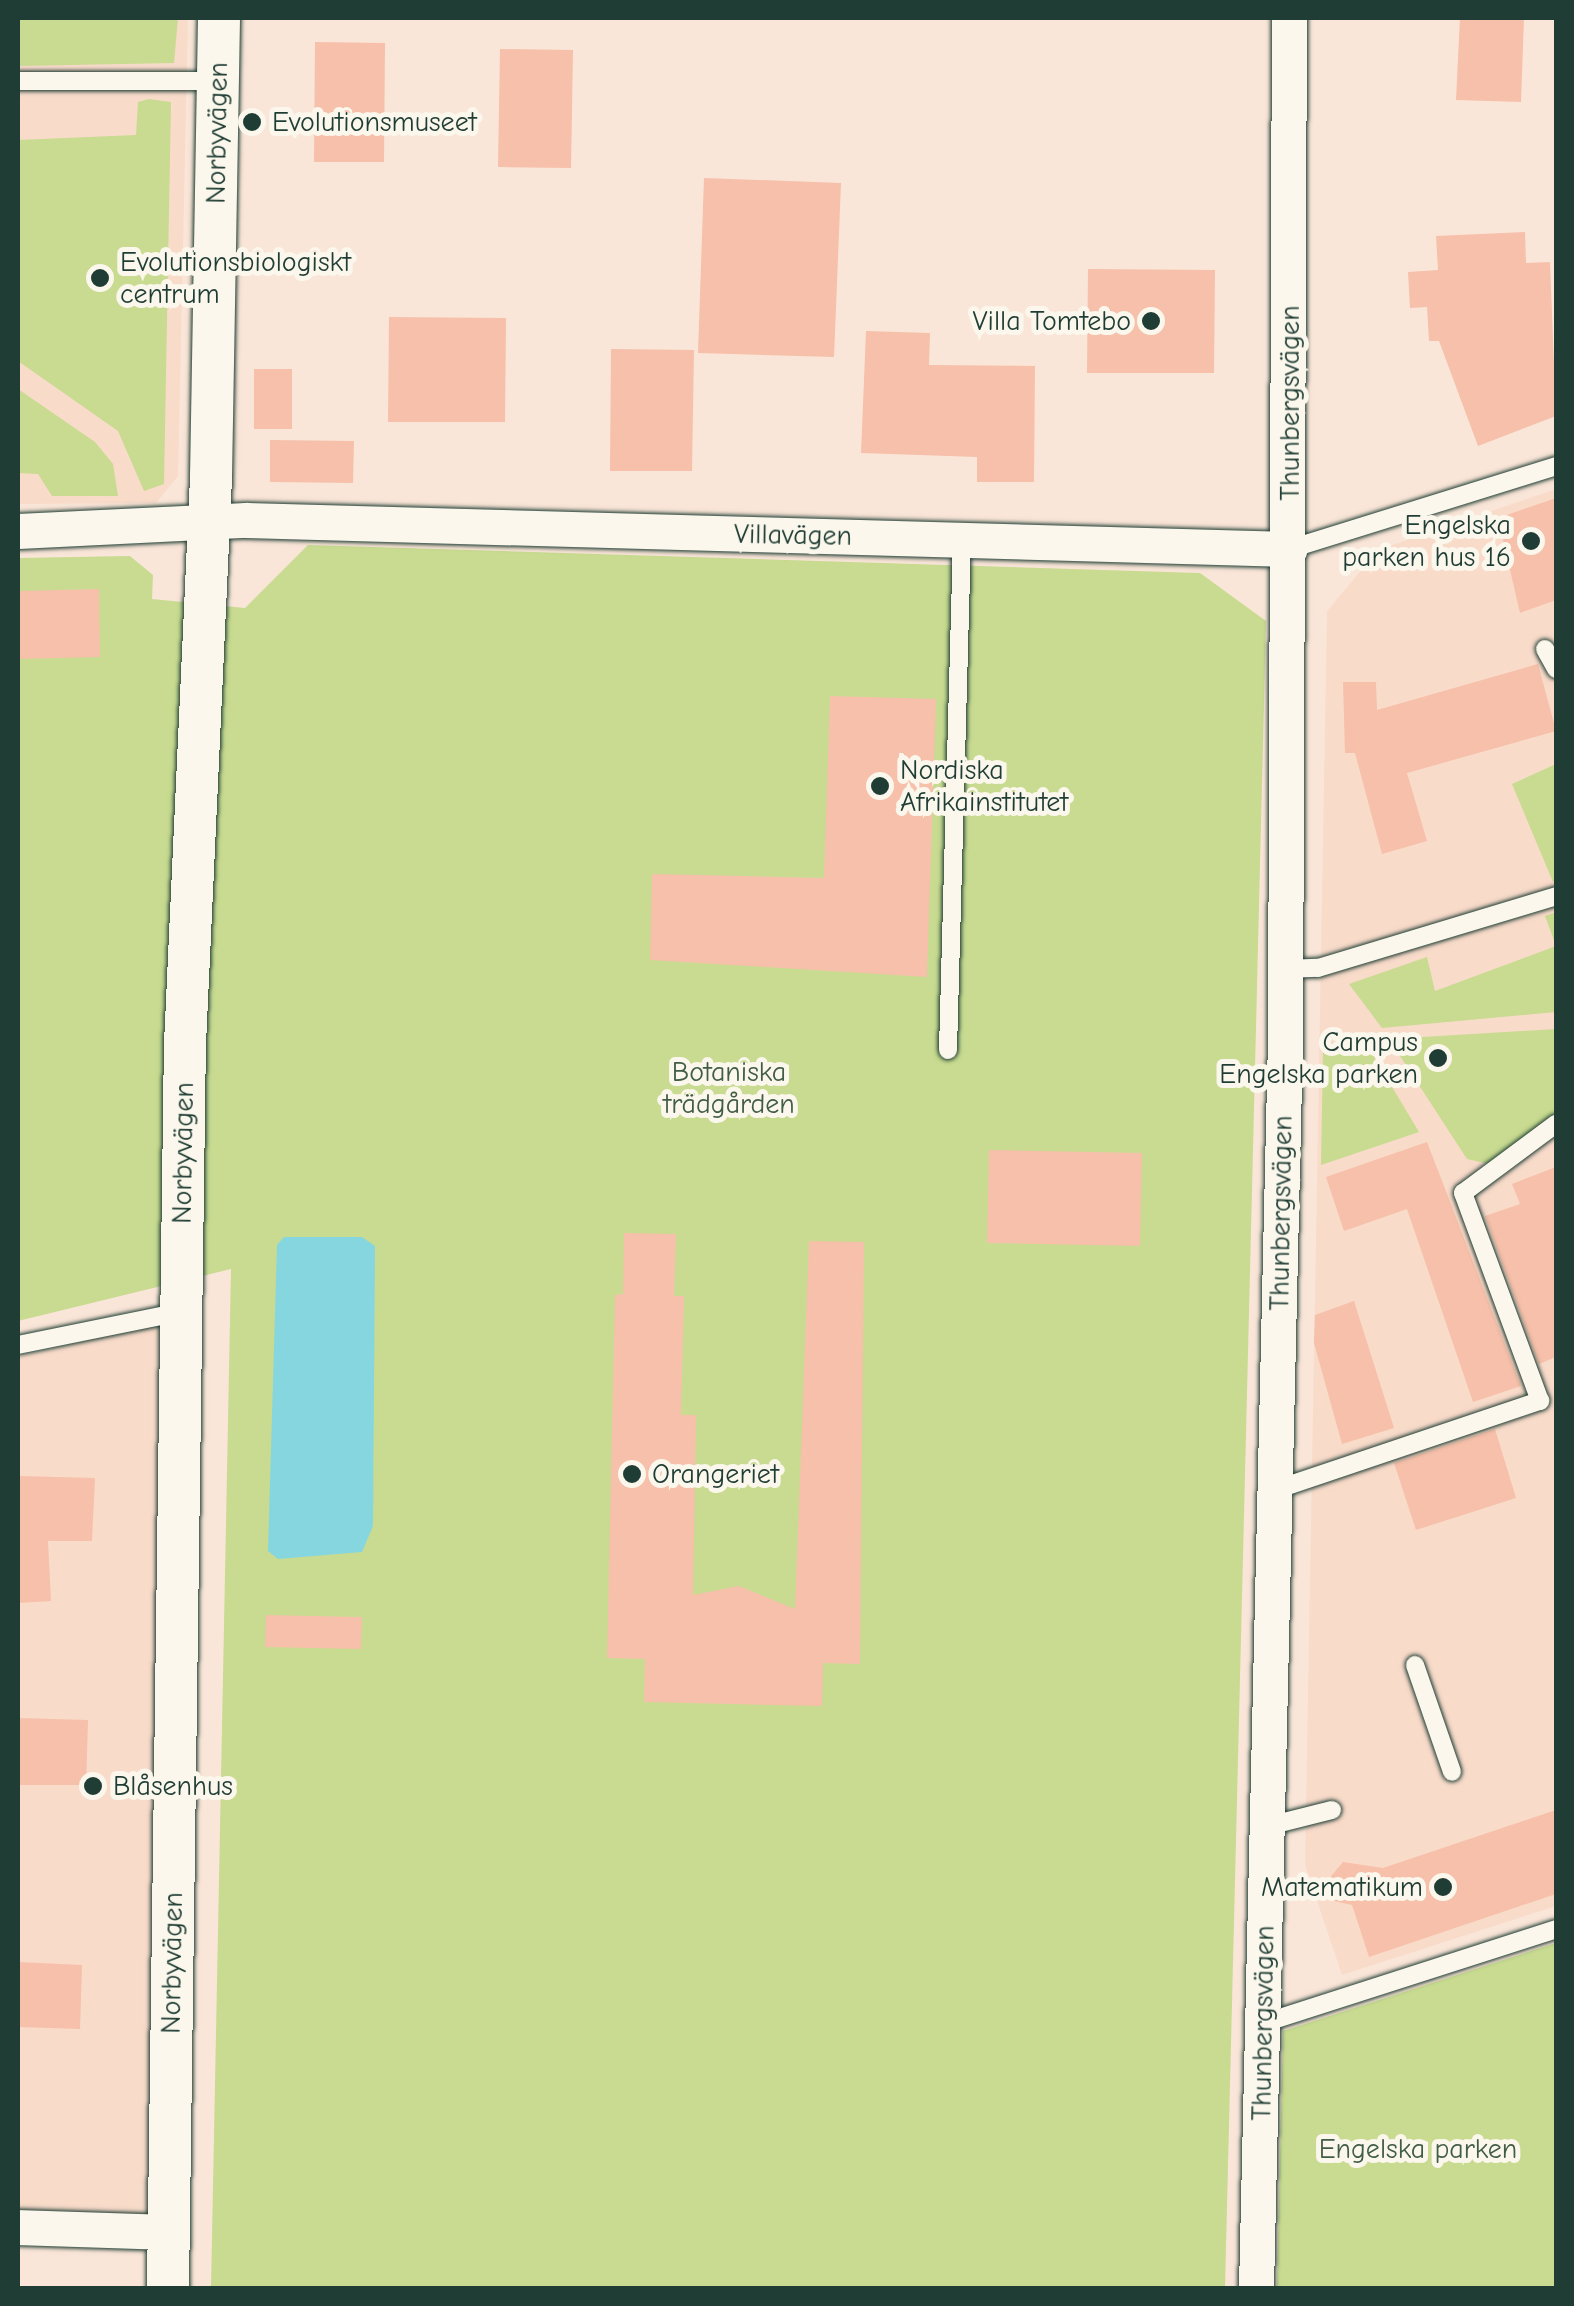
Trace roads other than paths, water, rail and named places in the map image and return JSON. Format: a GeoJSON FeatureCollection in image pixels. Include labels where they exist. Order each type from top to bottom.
{"type":"FeatureCollection","features":[{"type":"Feature","properties":{"kind":"street","name":"Norbyvägen"},"geometry":{"type":"LineString","coordinates":[[168,2288],[180,1312],[220,18]]}},
{"type":"Feature","properties":{"kind":"street","name":"Thunbergsvägen"},"geometry":{"type":"LineString","coordinates":[[1256,2288],[1285,969],[1290,549],[1288,18]]}},
{"type":"Feature","properties":{"kind":"street","name":"Villavägen"},"geometry":{"type":"LineString","coordinates":[[18,532],[206,527],[246,520],[1290,549]]}},
{"type":"Feature","properties":{"kind":"street"},"geometry":{"type":"LineString","coordinates":[[18,2227],[168,2232]]}},
{"type":"Feature","properties":{"kind":"lane"},"geometry":{"type":"LineString","coordinates":[[18,81],[218,81]]}},
{"type":"Feature","properties":{"kind":"lane","name":"Villavägen"},"geometry":{"type":"LineString","coordinates":[[1290,549],[1556,466]]}},
{"type":"Feature","properties":{"kind":"lane"},"geometry":{"type":"LineString","coordinates":[[948,1050],[962,539]]}},
{"type":"Feature","properties":{"kind":"lane"},"geometry":{"type":"LineString","coordinates":[[1545,649],[1556,669]]}},
{"type":"Feature","properties":{"kind":"lane"},"geometry":{"type":"LineString","coordinates":[[1285,969],[1318,968],[1556,896]]}},
{"type":"Feature","properties":{"kind":"lane"},"geometry":{"type":"LineString","coordinates":[[1275,1490],[1540,1401],[1463,1193],[1556,1124]]}},
{"type":"Feature","properties":{"kind":"lane"},"geometry":{"type":"LineString","coordinates":[[18,1345],[180,1312]]}},
{"type":"Feature","properties":{"kind":"lane"},"geometry":{"type":"LineString","coordinates":[[1414,1666],[1452,1772]]}},
{"type":"Feature","properties":{"kind":"lane"},"geometry":{"type":"LineString","coordinates":[[1268,1826],[1332,1810]]}},
{"type":"Feature","properties":{"kind":"lane"},"geometry":{"type":"LineString","coordinates":[[1264,2023],[1556,1929]]}},
{"type":"Feature","properties":{"kind":"water"},"geometry":{"type":"Polygon","coordinates":[[[284,1237],[362,1237],[375,1246],[373,1526],[362,1552],[278,1559],[268,1551],[277,1245],[284,1237]]]}},
{"type":"Feature","properties":{"kind":"place","name":"Evolutionsmuseet"},"geometry":{"type":"Point","coordinates":[252,122]}},
{"type":"Feature","properties":{"kind":"place","name":"Evolutionsbiologiskt centrum"},"geometry":{"type":"Point","coordinates":[100,278]}},
{"type":"Feature","properties":{"kind":"place","name":"Villa Tomtebo"},"geometry":{"type":"Point","coordinates":[1151,321]}},
{"type":"Feature","properties":{"kind":"place","name":"Engelska parken hus 16"},"geometry":{"type":"Point","coordinates":[1531,541]}},
{"type":"Feature","properties":{"kind":"place","name":"Nordiska Afrikainstitutet"},"geometry":{"type":"Point","coordinates":[880,786]}},
{"type":"Feature","properties":{"kind":"place","name":"Campus Engelska parken"},"geometry":{"type":"Point","coordinates":[1438,1058]}},
{"type":"Feature","properties":{"kind":"place","name":"Orangeriet"},"geometry":{"type":"Point","coordinates":[632,1474]}},
{"type":"Feature","properties":{"kind":"place","name":"Blåsenhus"},"geometry":{"type":"Point","coordinates":[93,1786]}},
{"type":"Feature","properties":{"kind":"place","name":"Matematikum"},"geometry":{"type":"Point","coordinates":[1443,1887]}},
{"type":"Feature","properties":{"kind":"park label","name":"Botaniska trädgården"},"geometry":{"type":"Point","coordinates":[729,1088]}},
{"type":"Feature","properties":{"kind":"park label","name":"Engelska parken"},"geometry":{"type":"Point","coordinates":[1418,2149]}}]}
